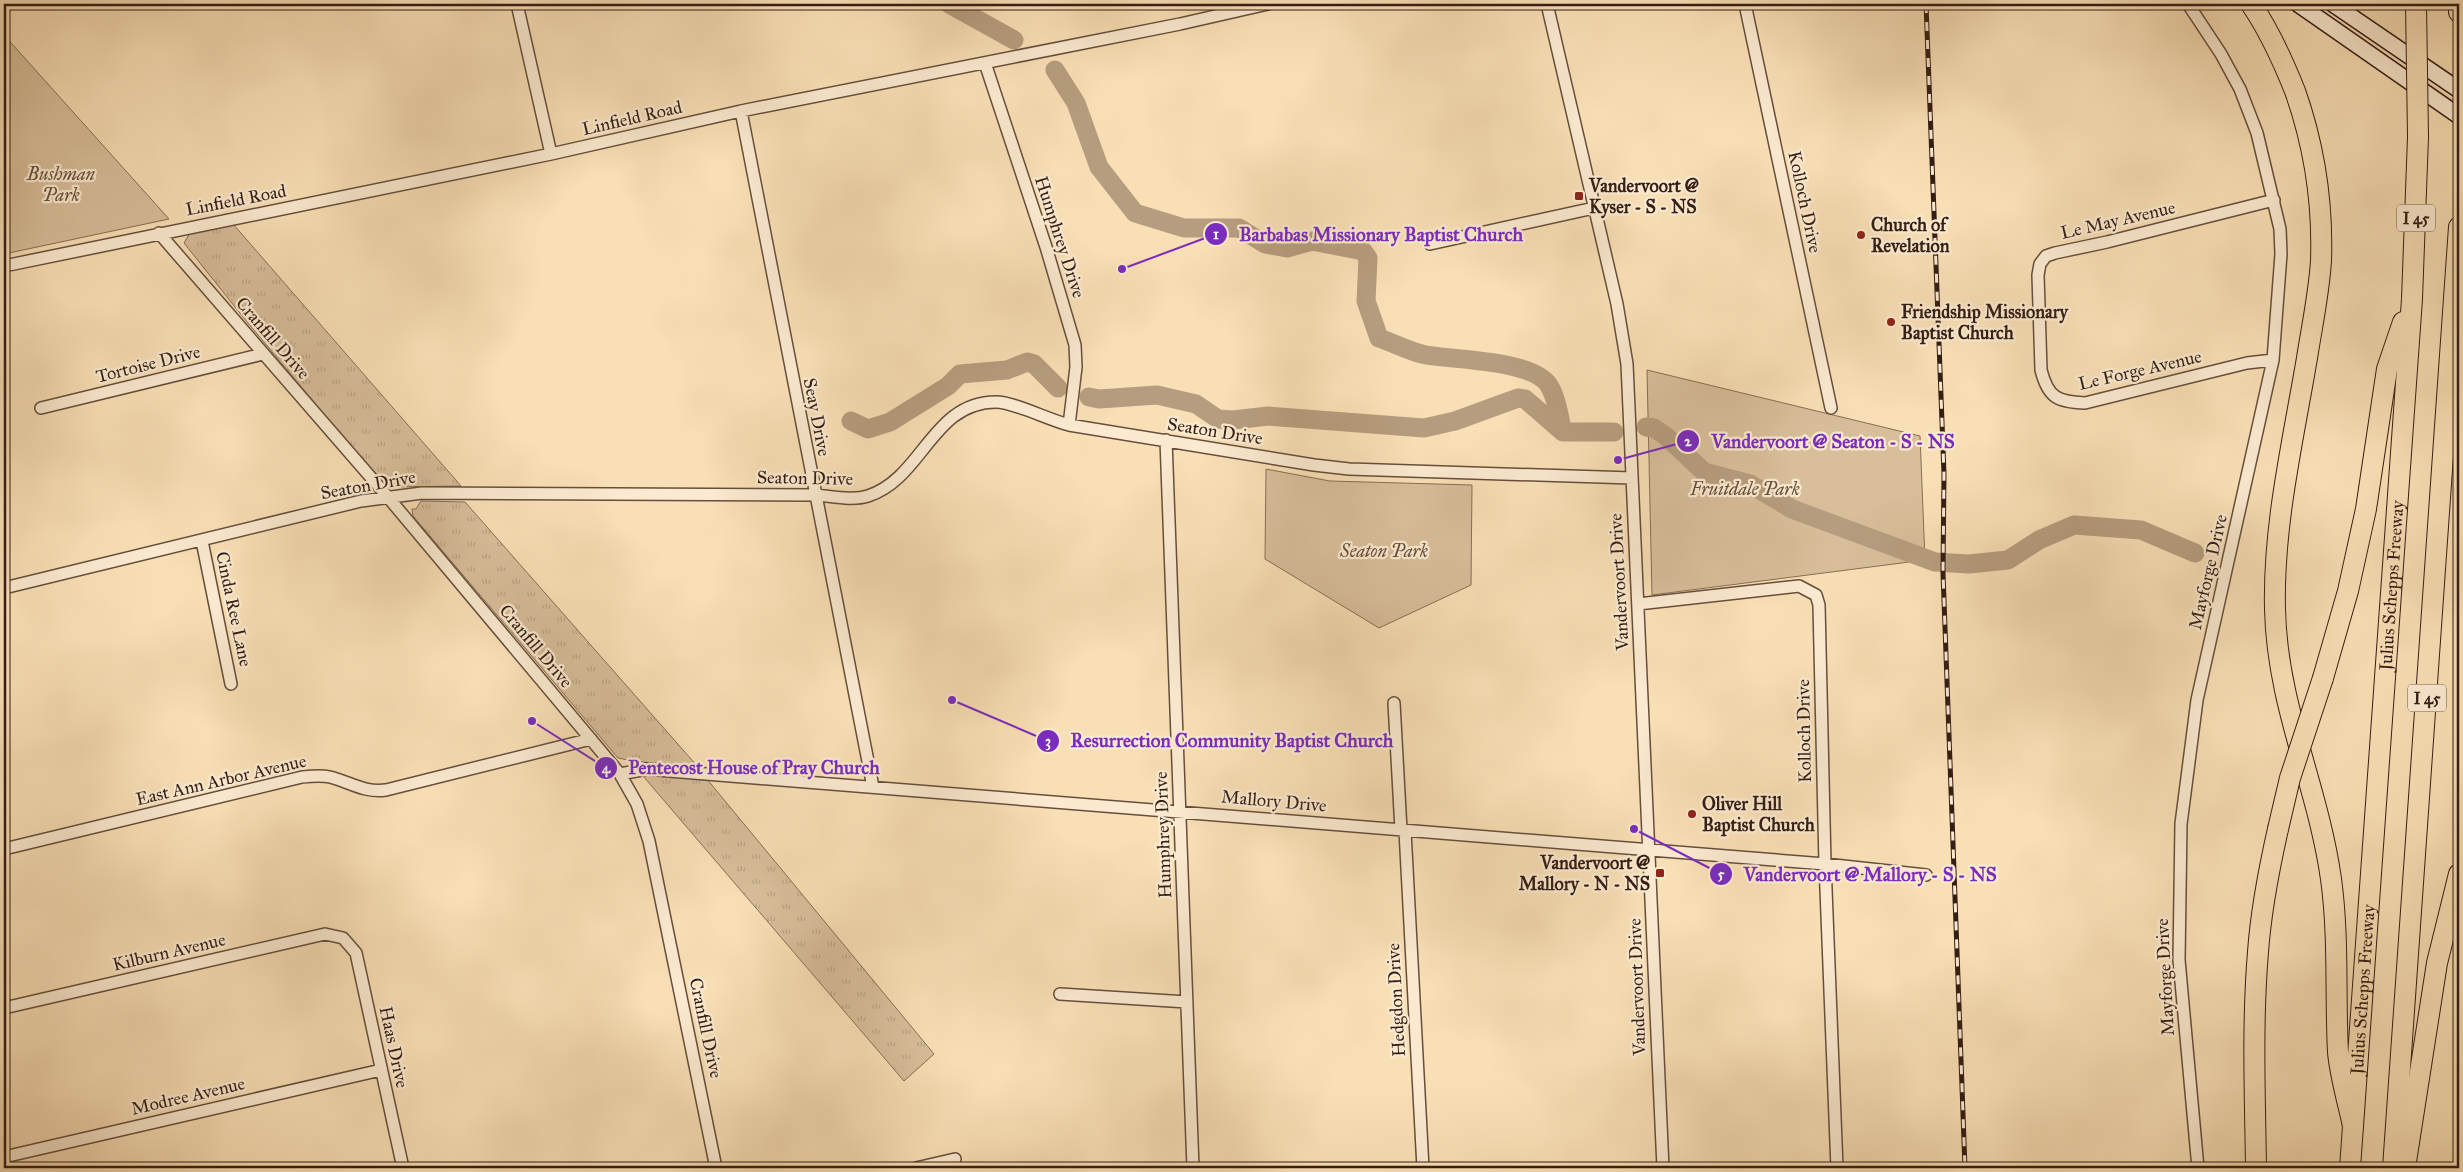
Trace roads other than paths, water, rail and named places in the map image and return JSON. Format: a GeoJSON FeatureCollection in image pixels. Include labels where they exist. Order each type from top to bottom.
{"type":"FeatureCollection","features":[{"type":"Feature","properties":{"kind":"highway"},"geometry":{"type":"LineString","coordinates":[[2250,4],[2273,42],[2289,76],[2305,122],[2318,185],[2321,222],[2321,261],[2317,300],[2278,530],[2275,610],[2284,687],[2293,730],[2324,838],[2331,881],[2336,943],[2338,1055],[2353,1126]]}},
{"type":"Feature","properties":{"kind":"highway","name":"Julius Schepps Freeway"},"geometry":{"type":"LineString","coordinates":[[2350,1168],[2412,299],[2418,137],[2416,4]]}},
{"type":"Feature","properties":{"kind":"highway"},"geometry":{"type":"LineString","coordinates":[[2459,4],[2459,12]]}},
{"type":"Feature","properties":{"kind":"highway","name":"I 45"},"geometry":{"type":"LineString","coordinates":[[2393,1168],[2459,227]]}},
{"type":"Feature","properties":{"kind":"highway"},"geometry":{"type":"LineString","coordinates":[[2256,1168],[2255,1040],[2258,952],[2268,874],[2290,778],[2323,678],[2348,590],[2366,509],[2387,368],[2412,299]]}},
{"type":"Feature","properties":{"kind":"highway"},"geometry":{"type":"LineString","coordinates":[[2405,1168],[2437,962],[2459,874]]}},
{"type":"Feature","properties":{"kind":"main road"},"geometry":{"type":"LineString","coordinates":[[2298,4],[2459,116]]}},
{"type":"Feature","properties":{"kind":"main road"},"geometry":{"type":"LineString","coordinates":[[2333,4],[2459,90]]}},
{"type":"Feature","properties":{"kind":"street"},"geometry":{"type":"LineString","coordinates":[[517,4],[550,154]]}},
{"type":"Feature","properties":{"kind":"street","name":"Linfield Road"},"geometry":{"type":"LineString","coordinates":[[4,266],[550,154],[740,112],[985,63],[1226,8],[1268,4]]}},
{"type":"Feature","properties":{"kind":"street","name":"Vandervoort Drive"},"geometry":{"type":"LineString","coordinates":[[1547,4],[1623,336],[1629,390],[1663,1168]]}},
{"type":"Feature","properties":{"kind":"street","name":"Kolloch Drive"},"geometry":{"type":"LineString","coordinates":[[1745,4],[1830,408]]}},
{"type":"Feature","properties":{"kind":"street","name":"Mayforge Drive"},"geometry":{"type":"LineString","coordinates":[[2188,4],[2221,54],[2240,89],[2257,133],[2280,229],[2281,254],[2278,319],[2273,360],[2197,700],[2181,824],[2179,960],[2198,1168]]}},
{"type":"Feature","properties":{"kind":"street","name":"Humphrey Drive"},"geometry":{"type":"LineString","coordinates":[[985,63],[1046,247],[1075,345],[1076,367],[1069,425]]}},
{"type":"Feature","properties":{"kind":"street","name":"Seay Drive"},"geometry":{"type":"LineString","coordinates":[[740,112],[873,787]]}},
{"type":"Feature","properties":{"kind":"street","name":"Le May Avenue"},"geometry":{"type":"LineString","coordinates":[[2040,332],[2038,275],[2040,264],[2046,256],[2274,200]]}},
{"type":"Feature","properties":{"kind":"street"},"geometry":{"type":"LineString","coordinates":[[1430,244],[1594,208]]}},
{"type":"Feature","properties":{"kind":"street","name":"Cranfill Drive"},"geometry":{"type":"LineString","coordinates":[[159,233],[387,496],[620,774],[637,804],[649,841],[716,1168]]}},
{"type":"Feature","properties":{"kind":"street","name":"Le Forge Avenue"},"geometry":{"type":"LineString","coordinates":[[2040,332],[2044,382],[2050,393],[2058,400],[2069,402],[2085,402],[2247,363],[2273,360]]}},
{"type":"Feature","properties":{"kind":"street","name":"Tortoise Drive"},"geometry":{"type":"LineString","coordinates":[[41,408],[263,354]]}},
{"type":"Feature","properties":{"kind":"street","name":"Seaton Drive"},"geometry":{"type":"LineString","coordinates":[[4,588],[387,496],[422,493],[815,495],[855,498],[868,496],[894,483],[943,425],[970,405],[997,402],[1069,425],[1349,468],[1632,478]]}},
{"type":"Feature","properties":{"kind":"street","name":"Humphrey Drive"},"geometry":{"type":"LineString","coordinates":[[1166,440],[1193,1168]]}},
{"type":"Feature","properties":{"kind":"street","name":"Cinda Ree Lane"},"geometry":{"type":"LineString","coordinates":[[202,541],[231,684]]}},
{"type":"Feature","properties":{"kind":"street","name":"Kolloch Drive"},"geometry":{"type":"LineString","coordinates":[[1638,604],[1799,586],[1816,595],[1819,605],[1825,864],[1836,1168]]}},
{"type":"Feature","properties":{"kind":"street","name":"Hedgdon Drive"},"geometry":{"type":"LineString","coordinates":[[1394,702],[1422,1168]]}},
{"type":"Feature","properties":{"kind":"street","name":"East Ann Arbor Avenue"},"geometry":{"type":"LineString","coordinates":[[4,849],[302,777],[320,775],[331,777],[374,792],[591,739]]}},
{"type":"Feature","properties":{"kind":"street","name":"Mallory Drive"},"geometry":{"type":"LineString","coordinates":[[620,774],[654,770],[1180,810],[1825,864],[1926,876]]}},
{"type":"Feature","properties":{"kind":"street","name":"Kilburn Avenue"},"geometry":{"type":"LineString","coordinates":[[4,1008],[325,934],[343,938]]}},
{"type":"Feature","properties":{"kind":"street","name":"Haas Drive"},"geometry":{"type":"LineString","coordinates":[[343,938],[356,953],[403,1168]]}},
{"type":"Feature","properties":{"kind":"street"},"geometry":{"type":"LineString","coordinates":[[1060,994],[1187,1002]]}},
{"type":"Feature","properties":{"kind":"street","name":"Modree Avenue"},"geometry":{"type":"LineString","coordinates":[[4,1157],[381,1070]]}},
{"type":"Feature","properties":{"kind":"street"},"geometry":{"type":"LineString","coordinates":[[916,1168],[955,1159]]}},
{"type":"Feature","properties":{"kind":"waterway"},"geometry":{"type":"LineString","coordinates":[[949,4],[1014,40]]}},
{"type":"Feature","properties":{"kind":"waterway"},"geometry":{"type":"LineString","coordinates":[[1055,70],[1076,103],[1099,167],[1135,213],[1184,228],[1239,228],[1265,244],[1287,248],[1312,241],[1363,251],[1368,258],[1366,301],[1379,338],[1426,355],[1491,362],[1525,370],[1539,376],[1548,384],[1556,401],[1563,432],[1614,432]]}},
{"type":"Feature","properties":{"kind":"waterway"},"geometry":{"type":"LineString","coordinates":[[851,421],[868,429],[890,422],[948,386],[960,374],[1007,370],[1027,362],[1034,364],[1058,388]]}},
{"type":"Feature","properties":{"kind":"waterway"},"geometry":{"type":"LineString","coordinates":[[1089,397],[1099,399],[1157,395],[1196,404],[1218,419],[1233,420],[1268,416],[1424,428],[1455,421],[1518,398],[1525,399],[1563,432]]}},
{"type":"Feature","properties":{"kind":"waterway"},"geometry":{"type":"LineString","coordinates":[[1646,427],[1654,428],[1667,437],[1704,472],[1750,484],[1792,509],[1935,562],[1969,564],[2008,560],[2039,540],[2074,525],[2141,530],[2195,553]]}},
{"type":"Feature","properties":{"kind":"railway"},"geometry":{"type":"LineString","coordinates":[[1926,4],[1944,474],[1943,573],[1965,1168]]}},
{"type":"Feature","properties":{"kind":"place","name":"Vandervoort @ Kyser - S - NS"},"geometry":{"type":"Point","coordinates":[1579,196]}},
{"type":"Feature","properties":{"kind":"place","name":"Church of Revelation"},"geometry":{"type":"Point","coordinates":[1861,235]}},
{"type":"Feature","properties":{"kind":"place","name":"Barbabas Missionary Baptist Church"},"geometry":{"type":"Point","coordinates":[1122,269]}},
{"type":"Feature","properties":{"kind":"place","name":"Friendship Missionary Baptist Church"},"geometry":{"type":"Point","coordinates":[1891,322]}},
{"type":"Feature","properties":{"kind":"place","name":"Vandervoort @ Seaton - S - NS"},"geometry":{"type":"Point","coordinates":[1618,460]}},
{"type":"Feature","properties":{"kind":"place","name":"Resurrection Community Baptist Church"},"geometry":{"type":"Point","coordinates":[952,700]}},
{"type":"Feature","properties":{"kind":"place","name":"Pentecost House of Pray Church"},"geometry":{"type":"Point","coordinates":[532,721]}},
{"type":"Feature","properties":{"kind":"place","name":"Oliver Hill Baptist Church"},"geometry":{"type":"Point","coordinates":[1692,814]}},
{"type":"Feature","properties":{"kind":"place","name":"Vandervoort @ Mallory - S - NS"},"geometry":{"type":"Point","coordinates":[1634,829]}},
{"type":"Feature","properties":{"kind":"place","name":"Vandervoort @ Mallory - N - NS"},"geometry":{"type":"Point","coordinates":[1660,873]}},
{"type":"Feature","properties":{"kind":"park label","name":"Bushman Park"},"geometry":{"type":"Point","coordinates":[61,184]}},
{"type":"Feature","properties":{"kind":"park label","name":"Fruitdale Park"},"geometry":{"type":"Point","coordinates":[1745,489]}},
{"type":"Feature","properties":{"kind":"park label","name":"Seaton Park"},"geometry":{"type":"Point","coordinates":[1384,551]}}]}
